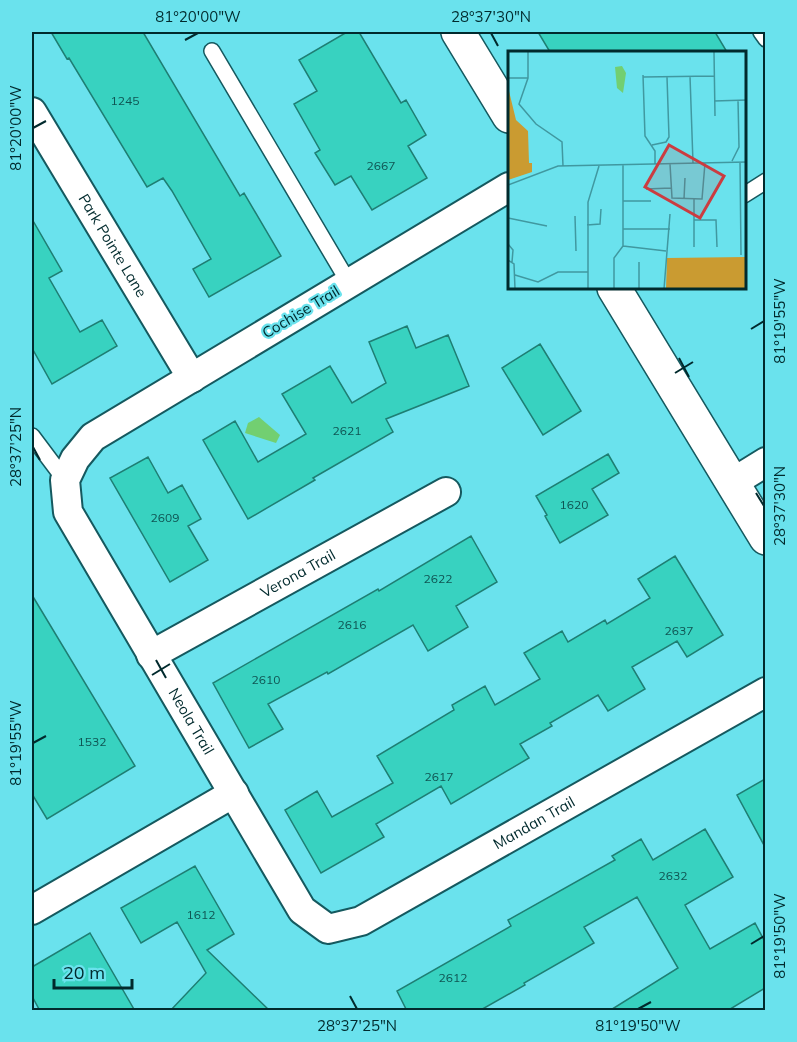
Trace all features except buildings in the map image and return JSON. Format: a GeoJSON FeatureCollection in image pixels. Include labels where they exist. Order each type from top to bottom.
{"type":"FeatureCollection","features":[{"type":"Feature","properties":{"kind":"main road"},"geometry":{"type":"LineString","coordinates":[[458,32],[508,114]]}},
{"type":"Feature","properties":{"kind":"main road"},"geometry":{"type":"LineString","coordinates":[[615,290],[765,538]]}},
{"type":"Feature","properties":{"kind":"street","name":"Park Pointe Lane"},"geometry":{"type":"LineString","coordinates":[[32,112],[192,378]]}},
{"type":"Feature","properties":{"kind":"street","name":"Cochise Trail"},"geometry":{"type":"LineString","coordinates":[[65,480],[75,459],[93,437],[508,188]]}},
{"type":"Feature","properties":{"kind":"street"},"geometry":{"type":"LineString","coordinates":[[732,483],[765,462]]}},
{"type":"Feature","properties":{"kind":"street","name":"Neola Trail"},"geometry":{"type":"LineString","coordinates":[[65,480],[68,512],[302,910]]}},
{"type":"Feature","properties":{"kind":"street","name":"Verona Trail"},"geometry":{"type":"LineString","coordinates":[[151,655],[446,492]]}},
{"type":"Feature","properties":{"kind":"street","name":"Mandan Trail"},"geometry":{"type":"LineString","coordinates":[[302,910],[328,929],[361,921],[765,692]]}},
{"type":"Feature","properties":{"kind":"street"},"geometry":{"type":"LineString","coordinates":[[32,910],[234,793]]}},
{"type":"Feature","properties":{"kind":"lane"},"geometry":{"type":"LineString","coordinates":[[761,32],[765,39]]}},
{"type":"Feature","properties":{"kind":"lane"},"geometry":{"type":"LineString","coordinates":[[212,51],[349,283]]}},
{"type":"Feature","properties":{"kind":"lane"},"geometry":{"type":"LineString","coordinates":[[746,194],[765,181]]}},
{"type":"Feature","properties":{"kind":"lane"},"geometry":{"type":"LineString","coordinates":[[32,436],[65,480]]}},
{"type":"Feature","properties":{"kind":"shaded area"},"geometry":{"type":"Polygon","coordinates":[[[259,417],[280,435],[276,443],[245,433],[248,423],[259,417]]]}}]}
